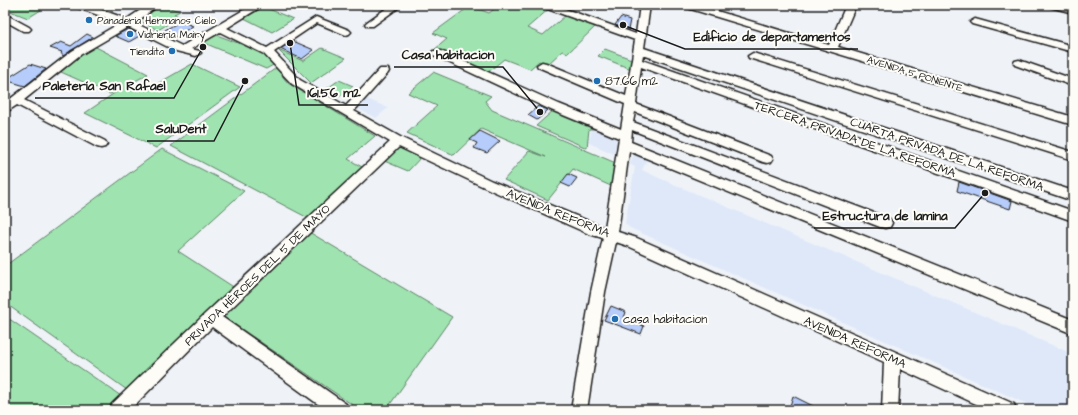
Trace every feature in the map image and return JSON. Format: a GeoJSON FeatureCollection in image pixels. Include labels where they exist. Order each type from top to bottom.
{"type":"FeatureCollection","features":[{"type":"Feature","properties":{"kind":"street"},"geometry":{"type":"LineString","coordinates":[[79,5],[128,23],[180,49],[196,53]]}},
{"type":"Feature","properties":{"kind":"street"},"geometry":{"type":"LineString","coordinates":[[93,10],[102,5]]}},
{"type":"Feature","properties":{"kind":"street"},"geometry":{"type":"LineString","coordinates":[[5,109],[76,53],[128,23],[154,5]]}},
{"type":"Feature","properties":{"kind":"street"},"geometry":{"type":"LineString","coordinates":[[184,49],[221,29],[259,5]]}},
{"type":"Feature","properties":{"kind":"street"},"geometry":{"type":"LineString","coordinates":[[370,24],[397,5]]}},
{"type":"Feature","properties":{"kind":"street"},"geometry":{"type":"LineString","coordinates":[[546,5],[638,50]]}},
{"type":"Feature","properties":{"kind":"street"},"geometry":{"type":"LineString","coordinates":[[579,410],[598,292],[611,235],[645,5]]}},
{"type":"Feature","properties":{"kind":"street","name":"AVENIDA 5 PONIENTE"},"geometry":{"type":"LineString","coordinates":[[688,5],[1073,121]]}},
{"type":"Feature","properties":{"kind":"street"},"geometry":{"type":"LineString","coordinates":[[833,48],[851,5]]}},
{"type":"Feature","properties":{"kind":"street"},"geometry":{"type":"LineString","coordinates":[[1053,5],[1073,10]]}},
{"type":"Feature","properties":{"kind":"street"},"geometry":{"type":"LineString","coordinates":[[5,17],[26,29]]}},
{"type":"Feature","properties":{"kind":"street"},"geometry":{"type":"LineString","coordinates":[[268,52],[316,20],[346,32]]}},
{"type":"Feature","properties":{"kind":"street"},"geometry":{"type":"LineString","coordinates":[[975,22],[1073,50]]}},
{"type":"Feature","properties":{"kind":"street","name":"AVENIDA REFORMA"},"geometry":{"type":"LineString","coordinates":[[221,29],[268,52],[296,82],[398,141],[488,184],[594,230],[632,242],[1008,410]]}},
{"type":"Feature","properties":{"kind":"street","name":"CUARTA PRIVADA DE LA REFORMA"},"geometry":{"type":"LineString","coordinates":[[638,50],[1073,196]]}},
{"type":"Feature","properties":{"kind":"street","name":"TERCERA PRIVADA DE LA REFORMA"},"geometry":{"type":"LineString","coordinates":[[638,50],[1073,216]]}},
{"type":"Feature","properties":{"kind":"street"},"geometry":{"type":"LineString","coordinates":[[437,53],[549,104],[626,135],[1073,327]]}},
{"type":"Feature","properties":{"kind":"street"},"geometry":{"type":"LineString","coordinates":[[753,56],[1073,156]]}},
{"type":"Feature","properties":{"kind":"street"},"geometry":{"type":"LineString","coordinates":[[1019,63],[1073,83]]}},
{"type":"Feature","properties":{"kind":"street"},"geometry":{"type":"LineString","coordinates":[[542,65],[631,104],[767,158]]}},
{"type":"Feature","properties":{"kind":"street"},"geometry":{"type":"LineString","coordinates":[[347,112],[384,71]]}},
{"type":"Feature","properties":{"kind":"street"},"geometry":{"type":"LineString","coordinates":[[17,101],[101,144]]}},
{"type":"Feature","properties":{"kind":"street"},"geometry":{"type":"LineString","coordinates":[[626,135],[649,131],[885,223]]}},
{"type":"Feature","properties":{"kind":"street","name":"PRIVADA HÉROES DEL 5 DE MAYO"},"geometry":{"type":"LineString","coordinates":[[118,410],[211,318],[398,141]]}},
{"type":"Feature","properties":{"kind":"street"},"geometry":{"type":"LineString","coordinates":[[211,318],[340,410]]}},
{"type":"Feature","properties":{"kind":"street"},"geometry":{"type":"LineString","coordinates":[[890,410],[892,359]]}},
{"type":"Feature","properties":{"kind":"shaded area"},"geometry":{"type":"Polygon","coordinates":[[[365,98],[388,108],[376,118],[354,107],[365,98]]]}},
{"type":"Feature","properties":{"kind":"shaded area"},"geometry":{"type":"Polygon","coordinates":[[[598,127],[618,135],[614,154],[589,143],[591,130],[598,131],[598,127]]]}},
{"type":"Feature","properties":{"kind":"shaded area"},"geometry":{"type":"Polygon","coordinates":[[[637,153],[644,155],[643,158],[648,159],[642,170],[659,178],[1073,354],[1073,410],[1041,410],[630,228],[625,223],[635,167],[629,164],[634,155],[636,156],[637,153]]]}},
{"type":"Feature","properties":{"kind":"green space"},"geometry":{"type":"Polygon","coordinates":[[[8,5],[49,5],[28,18],[5,9],[8,5]]]}},
{"type":"Feature","properties":{"kind":"green space"},"geometry":{"type":"Polygon","coordinates":[[[160,5],[180,11],[174,14],[180,17],[158,30],[142,22],[141,19],[160,5]]]}},
{"type":"Feature","properties":{"kind":"green space"},"geometry":{"type":"Polygon","coordinates":[[[500,5],[542,5],[550,8],[527,28],[543,35],[566,15],[596,26],[568,53],[562,51],[547,65],[539,61],[530,69],[504,59],[487,73],[434,50],[447,39],[433,33],[470,6],[489,13],[500,5]]]}},
{"type":"Feature","properties":{"kind":"green space"},"geometry":{"type":"Polygon","coordinates":[[[264,7],[293,19],[272,32],[244,18],[264,7]]]}},
{"type":"Feature","properties":{"kind":"green space"},"geometry":{"type":"Polygon","coordinates":[[[217,35],[264,53],[275,64],[266,69],[202,42],[217,35]]]}},
{"type":"Feature","properties":{"kind":"green space"},"geometry":{"type":"Polygon","coordinates":[[[94,46],[148,74],[130,84],[150,88],[192,64],[240,87],[156,148],[85,113],[122,88],[110,94],[61,72],[80,55],[94,46]]]}},
{"type":"Feature","properties":{"kind":"green space"},"geometry":{"type":"Polygon","coordinates":[[[322,48],[346,58],[311,83],[278,50],[303,61],[322,48]]]}},
{"type":"Feature","properties":{"kind":"green space"},"geometry":{"type":"Polygon","coordinates":[[[605,49],[634,60],[631,69],[598,56],[605,49]]]}},
{"type":"Feature","properties":{"kind":"green space"},"geometry":{"type":"Polygon","coordinates":[[[276,68],[288,83],[375,136],[348,159],[362,167],[310,219],[171,146],[276,68]]]}},
{"type":"Feature","properties":{"kind":"green space"},"geometry":{"type":"Polygon","coordinates":[[[433,72],[491,96],[485,101],[492,110],[618,164],[613,187],[573,169],[548,200],[504,180],[529,151],[546,157],[481,129],[454,155],[407,133],[437,106],[408,93],[433,72]]]}},
{"type":"Feature","properties":{"kind":"green space"},"geometry":{"type":"Polygon","coordinates":[[[339,80],[353,86],[339,97],[325,90],[339,80]]]}},
{"type":"Feature","properties":{"kind":"green space"},"geometry":{"type":"Polygon","coordinates":[[[555,109],[596,126],[596,129],[589,129],[587,148],[536,126],[555,109]]]}},
{"type":"Feature","properties":{"kind":"green space"},"geometry":{"type":"Polygon","coordinates":[[[398,144],[422,156],[408,171],[382,160],[398,144]]]}},
{"type":"Feature","properties":{"kind":"green space"},"geometry":{"type":"Polygon","coordinates":[[[162,149],[244,191],[178,251],[235,288],[127,390],[5,303],[5,266],[162,149]]]}},
{"type":"Feature","properties":{"kind":"green space"},"geometry":{"type":"Polygon","coordinates":[[[309,232],[452,317],[386,410],[360,410],[221,315],[309,232]]]}},
{"type":"Feature","properties":{"kind":"green space"},"geometry":{"type":"Polygon","coordinates":[[[5,316],[121,396],[106,410],[5,410],[5,316]]]}},
{"type":"Feature","properties":{"kind":"building"},"geometry":{"type":"Polygon","coordinates":[[[621,17],[630,20],[628,30],[615,25],[621,17]]]}},
{"type":"Feature","properties":{"kind":"building"},"geometry":{"type":"Polygon","coordinates":[[[181,21],[193,26],[175,37],[163,31],[181,21]]]}},
{"type":"Feature","properties":{"kind":"building","name":"Vidriería Mairy"},"geometry":{"type":"Polygon","coordinates":[[[128,29],[141,35],[129,42],[115,36],[128,29]]]}},
{"type":"Feature","properties":{"kind":"building"},"geometry":{"type":"Polygon","coordinates":[[[87,34],[93,37],[63,56],[61,53],[62,52],[50,48],[61,42],[71,46],[87,34]]]}},
{"type":"Feature","properties":{"kind":"building"},"geometry":{"type":"Polygon","coordinates":[[[293,41],[314,50],[302,59],[280,49],[293,41]]]}},
{"type":"Feature","properties":{"kind":"building"},"geometry":{"type":"Polygon","coordinates":[[[30,64],[46,69],[25,86],[5,80],[30,64]]]}},
{"type":"Feature","properties":{"kind":"building"},"geometry":{"type":"Polygon","coordinates":[[[538,106],[548,110],[537,120],[528,115],[538,106]]]}},
{"type":"Feature","properties":{"kind":"building"},"geometry":{"type":"Polygon","coordinates":[[[480,131],[500,141],[487,153],[474,148],[477,143],[470,140],[480,131]]]}},
{"type":"Feature","properties":{"kind":"building"},"geometry":{"type":"Polygon","coordinates":[[[568,174],[577,178],[570,187],[561,183],[568,174]]]}},
{"type":"Feature","properties":{"kind":"building"},"geometry":{"type":"Polygon","coordinates":[[[959,182],[1012,201],[1010,209],[957,191],[959,182]]]}},
{"type":"Feature","properties":{"kind":"building","name":"casa habitacion"},"geometry":{"type":"Polygon","coordinates":[[[611,306],[626,312],[624,318],[644,326],[641,334],[604,320],[611,306]]]}},
{"type":"Feature","properties":{"kind":"building"},"geometry":{"type":"Polygon","coordinates":[[[793,396],[821,410],[799,410],[790,406],[793,396]]]}},
{"type":"Feature","properties":{"kind":"place","name":"Panadería Hermanos Cielo"},"geometry":{"type":"Point","coordinates":[89,20]}},
{"type":"Feature","properties":{"kind":"place","name":"Edificio de departamentos"},"geometry":{"type":"Point","coordinates":[623,25]}},
{"type":"Feature","properties":{"kind":"place","name":"Vidriería Mairy"},"geometry":{"type":"Point","coordinates":[130,34]}},
{"type":"Feature","properties":{"kind":"place","name":"161.56 m2"},"geometry":{"type":"Point","coordinates":[290,43]}},
{"type":"Feature","properties":{"kind":"place","name":"Paletería San Rafael"},"geometry":{"type":"Point","coordinates":[203,47]}},
{"type":"Feature","properties":{"kind":"place","name":"Tiendita"},"geometry":{"type":"Point","coordinates":[172,51]}},
{"type":"Feature","properties":{"kind":"place","name":"SaluDent"},"geometry":{"type":"Point","coordinates":[245,81]}},
{"type":"Feature","properties":{"kind":"place","name":"87.66 m2"},"geometry":{"type":"Point","coordinates":[597,81]}},
{"type":"Feature","properties":{"kind":"place","name":"Casa habitacion"},"geometry":{"type":"Point","coordinates":[540,112]}},
{"type":"Feature","properties":{"kind":"place","name":"Estructura de lamina"},"geometry":{"type":"Point","coordinates":[985,193]}},
{"type":"Feature","properties":{"kind":"place","name":"casa habitacion"},"geometry":{"type":"Point","coordinates":[615,319]}}]}
